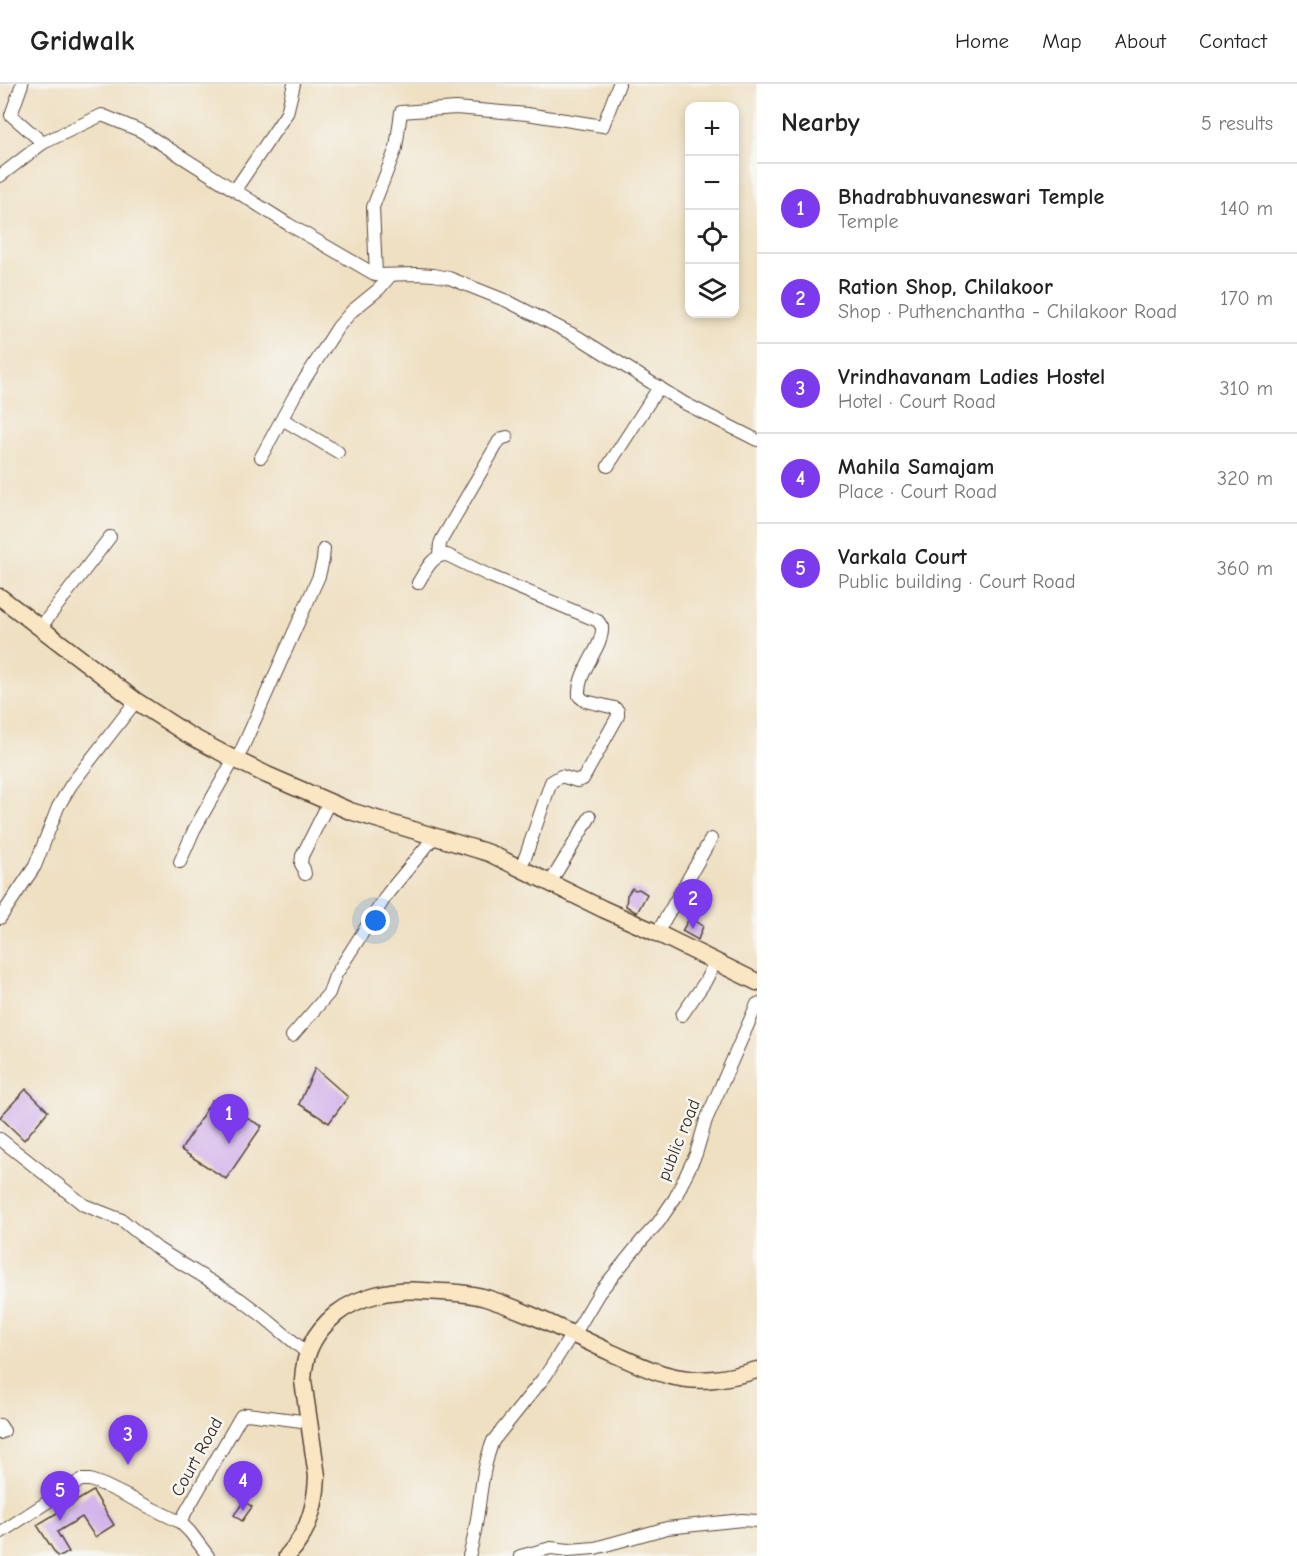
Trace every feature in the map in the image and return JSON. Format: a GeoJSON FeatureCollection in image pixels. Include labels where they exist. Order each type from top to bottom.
{"type":"FeatureCollection","features":[{"type":"Feature","properties":{"kind":"main road"},"geometry":{"type":"LineString","coordinates":[[0,597],[136,701],[187,734],[235,760],[350,811],[489,853],[757,982]]}},
{"type":"Feature","properties":{"kind":"main road"},"geometry":{"type":"LineString","coordinates":[[288,1556],[310,1519],[316,1492],[317,1476],[303,1381],[307,1353],[322,1327],[353,1303],[384,1293],[412,1290],[484,1297],[530,1315],[636,1364],[667,1375],[712,1380],[757,1370]]}},
{"type":"Feature","properties":{"kind":"street"},"geometry":{"type":"LineString","coordinates":[[22,84],[11,115],[42,143]]}},
{"type":"Feature","properties":{"kind":"street"},"geometry":{"type":"LineString","coordinates":[[235,190],[287,113],[294,84]]}},
{"type":"Feature","properties":{"kind":"street"},"geometry":{"type":"LineString","coordinates":[[376,275],[373,207],[396,148],[401,112],[456,108],[527,114],[603,126],[619,84]]}},
{"type":"Feature","properties":{"kind":"street"},"geometry":{"type":"LineString","coordinates":[[0,176],[42,143],[102,115],[141,131],[288,224],[376,275],[417,274],[442,277],[507,302],[578,337],[684,403],[757,440]]}},
{"type":"Feature","properties":{"kind":"street"},"geometry":{"type":"LineString","coordinates":[[261,457],[312,366],[338,327],[352,311],[380,290],[391,275]]}},
{"type":"Feature","properties":{"kind":"street"},"geometry":{"type":"LineString","coordinates":[[608,466],[658,387]]}},
{"type":"Feature","properties":{"kind":"street"},"geometry":{"type":"LineString","coordinates":[[282,419],[338,452]]}},
{"type":"Feature","properties":{"kind":"street"},"geometry":{"type":"LineString","coordinates":[[418,583],[432,561],[439,555],[442,539],[500,440],[507,437]]}},
{"type":"Feature","properties":{"kind":"street"},"geometry":{"type":"LineString","coordinates":[[40,628],[110,537]]}},
{"type":"Feature","properties":{"kind":"street"},"geometry":{"type":"LineString","coordinates":[[180,862],[195,830],[235,760],[319,576],[324,549]]}},
{"type":"Feature","properties":{"kind":"street"},"geometry":{"type":"LineString","coordinates":[[439,555],[449,556],[490,576],[598,621],[603,629],[601,639],[585,670],[579,696],[582,700],[615,708],[618,716],[583,779],[576,781],[561,776],[551,782],[520,868]]}},
{"type":"Feature","properties":{"kind":"street"},"geometry":{"type":"LineString","coordinates":[[0,918],[35,866],[58,807],[71,786],[136,701]]}},
{"type":"Feature","properties":{"kind":"street"},"geometry":{"type":"LineString","coordinates":[[305,874],[301,864],[302,856],[329,802]]}},
{"type":"Feature","properties":{"kind":"street"},"geometry":{"type":"LineString","coordinates":[[550,883],[590,816]]}},
{"type":"Feature","properties":{"kind":"street"},"geometry":{"type":"LineString","coordinates":[[292,1036],[329,993],[335,976],[388,892],[435,836]]}},
{"type":"Feature","properties":{"kind":"street"},"geometry":{"type":"LineString","coordinates":[[657,933],[711,839]]}},
{"type":"Feature","properties":{"kind":"street"},"geometry":{"type":"LineString","coordinates":[[682,1015],[705,982],[715,962]]}},
{"type":"Feature","properties":{"kind":"street","name":"public road"},"geometry":{"type":"LineString","coordinates":[[473,1555],[481,1485],[493,1441],[546,1375],[599,1293],[658,1223],[675,1198],[696,1154],[706,1120],[757,1004]]}},
{"type":"Feature","properties":{"kind":"street"},"geometry":{"type":"LineString","coordinates":[[0,1139],[84,1205],[122,1220],[158,1249],[240,1299],[307,1353]]}},
{"type":"Feature","properties":{"kind":"street","name":"Court Road"},"geometry":{"type":"LineString","coordinates":[[0,1533],[81,1480],[90,1480],[104,1485],[180,1522],[242,1416],[247,1414],[309,1422]]}},
{"type":"Feature","properties":{"kind":"street"},"geometry":{"type":"LineString","coordinates":[[0,1425],[4,1431],[0,1432]]}},
{"type":"Feature","properties":{"kind":"street"},"geometry":{"type":"LineString","coordinates":[[520,1556],[550,1548],[569,1550],[595,1548],[667,1528],[742,1520],[757,1521]]}},
{"type":"Feature","properties":{"kind":"street"},"geometry":{"type":"LineString","coordinates":[[180,1522],[208,1556]]}},
{"type":"Feature","properties":{"kind":"building"},"geometry":{"type":"Polygon","coordinates":[[[632,888],[647,894],[637,913],[626,906],[627,895],[632,888]]]}},
{"type":"Feature","properties":{"kind":"building"},"geometry":{"type":"Polygon","coordinates":[[[690,917],[703,926],[698,940],[682,931],[690,917]]]}},
{"type":"Feature","properties":{"kind":"building"},"geometry":{"type":"Polygon","coordinates":[[[315,1068],[348,1097],[329,1123],[299,1104],[315,1068]]]}},
{"type":"Feature","properties":{"kind":"building"},"geometry":{"type":"Polygon","coordinates":[[[26,1089],[48,1111],[24,1140],[0,1117],[26,1089]]]}},
{"type":"Feature","properties":{"kind":"building"},"geometry":{"type":"Polygon","coordinates":[[[212,1100],[262,1126],[226,1179],[181,1150],[212,1100]]]}},
{"type":"Feature","properties":{"kind":"building"},"geometry":{"type":"Polygon","coordinates":[[[93,1491],[114,1525],[95,1537],[82,1517],[57,1532],[69,1552],[57,1556],[37,1525],[93,1491]]]}},
{"type":"Feature","properties":{"kind":"building"},"geometry":{"type":"Polygon","coordinates":[[[244,1501],[252,1507],[242,1521],[234,1515],[244,1501]]]}},
{"type":"Feature","properties":{"kind":"place","name":"Ration Shop, Chilakoor"},"geometry":{"type":"Point","coordinates":[693,929]}},
{"type":"Feature","properties":{"kind":"place","name":"Bhadrabhuvaneswari Temple"},"geometry":{"type":"Point","coordinates":[229,1144]}},
{"type":"Feature","properties":{"kind":"place","name":"Vrindhavanam Ladies Hostel"},"geometry":{"type":"Point","coordinates":[128,1465]}},
{"type":"Feature","properties":{"kind":"place","name":"Mahila Samajam"},"geometry":{"type":"Point","coordinates":[243,1511]}},
{"type":"Feature","properties":{"kind":"place","name":"Varkala Court"},"geometry":{"type":"Point","coordinates":[60,1521]}}]}
